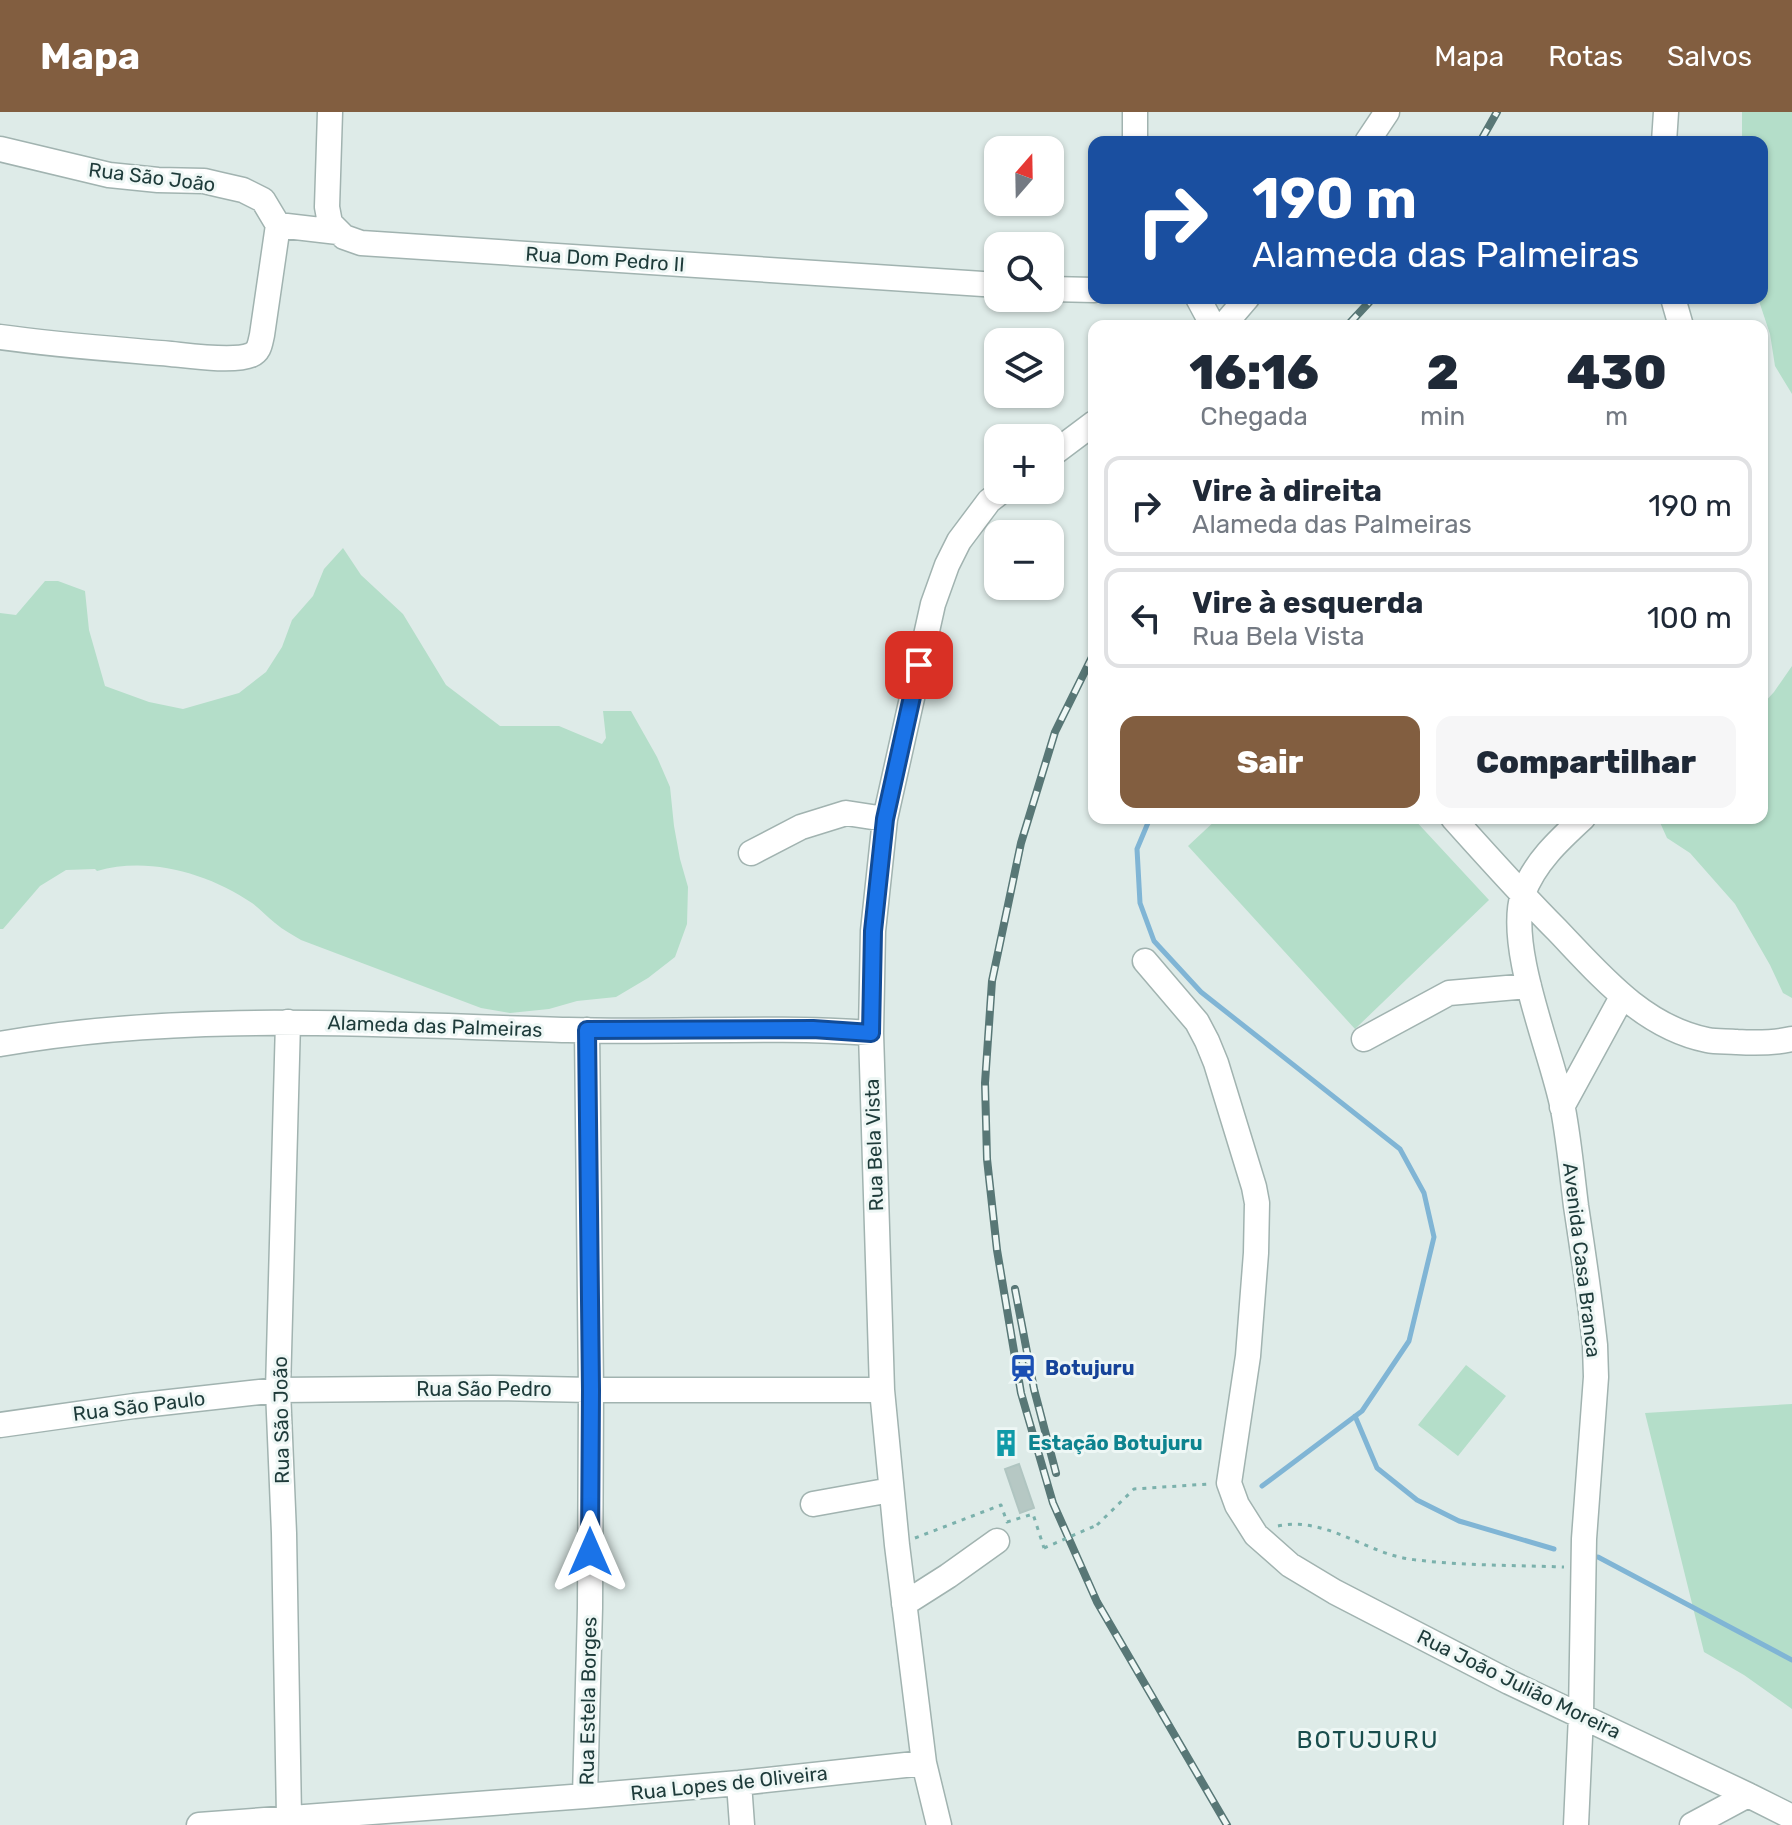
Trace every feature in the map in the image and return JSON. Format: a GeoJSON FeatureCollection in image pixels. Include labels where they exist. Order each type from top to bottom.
{"type":"FeatureCollection","features":[{"type":"Feature","properties":{"kind":"street"},"geometry":{"type":"LineString","coordinates":[[330,112],[327,207],[330,223],[338,232]]}},
{"type":"Feature","properties":{"kind":"street"},"geometry":{"type":"LineString","coordinates":[[1134,112],[1135,136]]}},
{"type":"Feature","properties":{"kind":"street"},"geometry":{"type":"LineString","coordinates":[[1371,136],[1387,112]]}},
{"type":"Feature","properties":{"kind":"street"},"geometry":{"type":"LineString","coordinates":[[1664,136],[1666,112]]}},
{"type":"Feature","properties":{"kind":"street","name":"Rua São João"},"geometry":{"type":"LineString","coordinates":[[0,149],[109,175],[204,181],[243,190],[263,200],[278,225]]}},
{"type":"Feature","properties":{"kind":"street"},"geometry":{"type":"LineString","coordinates":[[0,337],[200,356],[252,355],[259,349],[262,335],[278,225],[338,232]]}},
{"type":"Feature","properties":{"kind":"street","name":"Rua Dom Pedro II"},"geometry":{"type":"LineString","coordinates":[[338,232],[361,243],[984,284]]}},
{"type":"Feature","properties":{"kind":"street"},"geometry":{"type":"LineString","coordinates":[[1064,289],[1088,290]]}},
{"type":"Feature","properties":{"kind":"street"},"geometry":{"type":"LineString","coordinates":[[1228,320],[1242,304]]}},
{"type":"Feature","properties":{"kind":"street"},"geometry":{"type":"LineString","coordinates":[[1064,446],[1088,428]]}},
{"type":"Feature","properties":{"kind":"street","name":"Rua Bela Vista"},"geometry":{"type":"LineString","coordinates":[[939,1825],[924,1763],[897,1545],[882,1390],[871,1033],[873,931],[885,819],[933,604],[959,541],[987,504]]}},
{"type":"Feature","properties":{"kind":"street"},"geometry":{"type":"LineString","coordinates":[[751,853],[801,827],[846,813],[885,819]]}},
{"type":"Feature","properties":{"kind":"street"},"geometry":{"type":"LineString","coordinates":[[1458,824],[1622,997],[1653,1019],[1678,1032],[1708,1041],[1792,1039]]}},
{"type":"Feature","properties":{"kind":"street","name":"Avenida Casa Branca"},"geometry":{"type":"LineString","coordinates":[[1576,1825],[1583,1568],[1596,1377],[1595,1345],[1562,1107],[1529,986],[1520,939],[1520,915],[1523,895],[1531,877],[1548,851],[1577,824]]}},
{"type":"Feature","properties":{"kind":"street"},"geometry":{"type":"LineString","coordinates":[[1145,961],[1197,1022],[1207,1041],[1255,1195],[1256,1253],[1248,1356],[1229,1483]]}},
{"type":"Feature","properties":{"kind":"street"},"geometry":{"type":"LineString","coordinates":[[1364,1039],[1449,993],[1529,986]]}},
{"type":"Feature","properties":{"kind":"street"},"geometry":{"type":"LineString","coordinates":[[1562,1107],[1622,997]]}},
{"type":"Feature","properties":{"kind":"street","name":"Rua São João"},"geometry":{"type":"LineString","coordinates":[[288,1022],[278,1390],[289,1817]]}},
{"type":"Feature","properties":{"kind":"street","name":"Alameda das Palmeiras"},"geometry":{"type":"LineString","coordinates":[[0,1044],[111,1028],[288,1022],[587,1030],[813,1029],[871,1033]]}},
{"type":"Feature","properties":{"kind":"street","name":"Rua Estela Borges"},"geometry":{"type":"LineString","coordinates":[[585,1796],[591,1390],[587,1030]]}},
{"type":"Feature","properties":{"kind":"street","name":"Rua São Pedro"},"geometry":{"type":"LineString","coordinates":[[278,1390],[882,1390]]}},
{"type":"Feature","properties":{"kind":"street","name":"Rua São Paulo"},"geometry":{"type":"LineString","coordinates":[[0,1425],[278,1390]]}},
{"type":"Feature","properties":{"kind":"street","name":"Rua João Julião Moreira"},"geometry":{"type":"LineString","coordinates":[[1229,1483],[1237,1505],[1256,1535],[1290,1565],[1335,1592],[1509,1682],[1792,1817]]}},
{"type":"Feature","properties":{"kind":"street"},"geometry":{"type":"LineString","coordinates":[[813,1504],[891,1490]]}},
{"type":"Feature","properties":{"kind":"street"},"geometry":{"type":"LineString","coordinates":[[904,1604],[997,1541]]}},
{"type":"Feature","properties":{"kind":"street","name":"Rua Lopes de Oliveira"},"geometry":{"type":"LineString","coordinates":[[199,1825],[739,1783],[924,1763]]}},
{"type":"Feature","properties":{"kind":"street"},"geometry":{"type":"LineString","coordinates":[[739,1783],[742,1825]]}},
{"type":"Feature","properties":{"kind":"street"},"geometry":{"type":"LineString","coordinates":[[1692,1825],[1748,1795]]}},
{"type":"Feature","properties":{"kind":"path"},"geometry":{"type":"LineString","coordinates":[[897,1545],[1001,1505],[1007,1522],[1033,1514],[1044,1548],[1097,1525],[1134,1489],[1229,1483]]}},
{"type":"Feature","properties":{"kind":"path"},"geometry":{"type":"LineString","coordinates":[[1256,1535],[1270,1527],[1301,1525],[1344,1535],[1386,1554],[1406,1558],[1451,1563],[1583,1568]]}},
{"type":"Feature","properties":{"kind":"green space"},"geometry":{"type":"Polygon","coordinates":[[[1742,112],[1792,112],[1792,394],[1775,366],[1768,320],[1760,304],[1768,304],[1768,136],[1742,136],[1742,112]]]}},
{"type":"Feature","properties":{"kind":"green space"},"geometry":{"type":"Polygon","coordinates":[[[343,548],[361,575],[403,614],[446,685],[500,726],[559,726],[602,744],[606,738],[603,711],[631,711],[670,787],[674,826],[688,887],[687,924],[675,957],[648,978],[616,997],[510,1013],[481,1008],[301,940],[281,928],[252,903],[216,883],[177,870],[137,865],[97,871],[66,870],[40,886],[0,929],[0,613],[16,615],[45,581],[58,581],[85,591],[89,630],[105,686],[149,702],[183,709],[239,693],[266,672],[282,647],[292,620],[313,596],[324,569],[343,548]]]}},
{"type":"Feature","properties":{"kind":"green space"},"geometry":{"type":"Polygon","coordinates":[[[1792,666],[1792,998],[1783,993],[1735,904],[1690,853],[1667,838],[1661,824],[1768,824],[1768,698],[1792,666]]]}},
{"type":"Feature","properties":{"kind":"green space"},"geometry":{"type":"Polygon","coordinates":[[[1212,824],[1419,824],[1489,900],[1355,1029],[1188,846],[1212,824]]]}},
{"type":"Feature","properties":{"kind":"green space"},"geometry":{"type":"Polygon","coordinates":[[[1466,1365],[1506,1396],[1458,1456],[1418,1425],[1466,1365]]]}},
{"type":"Feature","properties":{"kind":"green space"},"geometry":{"type":"Polygon","coordinates":[[[1792,1404],[1792,1709],[1744,1675],[1704,1652],[1645,1413],[1792,1404]]]}},
{"type":"Feature","properties":{"kind":"building"},"geometry":{"type":"Polygon","coordinates":[[[1019,1464],[1034,1508],[1020,1513],[1005,1469],[1019,1464]]]}},
{"type":"Feature","properties":{"kind":"waterway"},"geometry":{"type":"LineString","coordinates":[[1147,824],[1137,849],[1140,903],[1154,941],[1201,992],[1400,1149],[1424,1193],[1434,1237],[1409,1341],[1362,1411],[1262,1486]]}},
{"type":"Feature","properties":{"kind":"waterway"},"geometry":{"type":"LineString","coordinates":[[1355,1416],[1377,1468],[1417,1500],[1459,1521],[1554,1549]]}},
{"type":"Feature","properties":{"kind":"waterway"},"geometry":{"type":"LineString","coordinates":[[1598,1557],[1792,1660]]}},
{"type":"Feature","properties":{"kind":"railway"},"geometry":{"type":"LineString","coordinates":[[1483,136],[1497,112]]}},
{"type":"Feature","properties":{"kind":"railway"},"geometry":{"type":"LineString","coordinates":[[1353,320],[1367,304]]}},
{"type":"Feature","properties":{"kind":"railway"},"geometry":{"type":"LineString","coordinates":[[1088,665],[1055,732],[1021,843],[992,981],[985,1083],[987,1159],[997,1250],[1021,1393],[1053,1503],[1097,1602],[1227,1825]]}},
{"type":"Feature","properties":{"kind":"railway"},"geometry":{"type":"LineString","coordinates":[[1015,1289],[1034,1389],[1056,1473]]}},
{"type":"Feature","properties":{"kind":"place","name":"Botujuru"},"geometry":{"type":"Point","coordinates":[1023,1368]}},
{"type":"Feature","properties":{"kind":"place","name":"Estação Botujuru"},"geometry":{"type":"Point","coordinates":[1006,1443]}},
{"type":"Feature","properties":{"kind":"district","name":"BOTUJURU"},"geometry":{"type":"Point","coordinates":[1368,1740]}},
{"type":"Feature","properties":{"kind":"route"},"geometry":{"type":"LineString","coordinates":[[590,1552],[587,1030],[813,1029],[871,1033],[873,931],[885,819],[919,665]]}}]}
